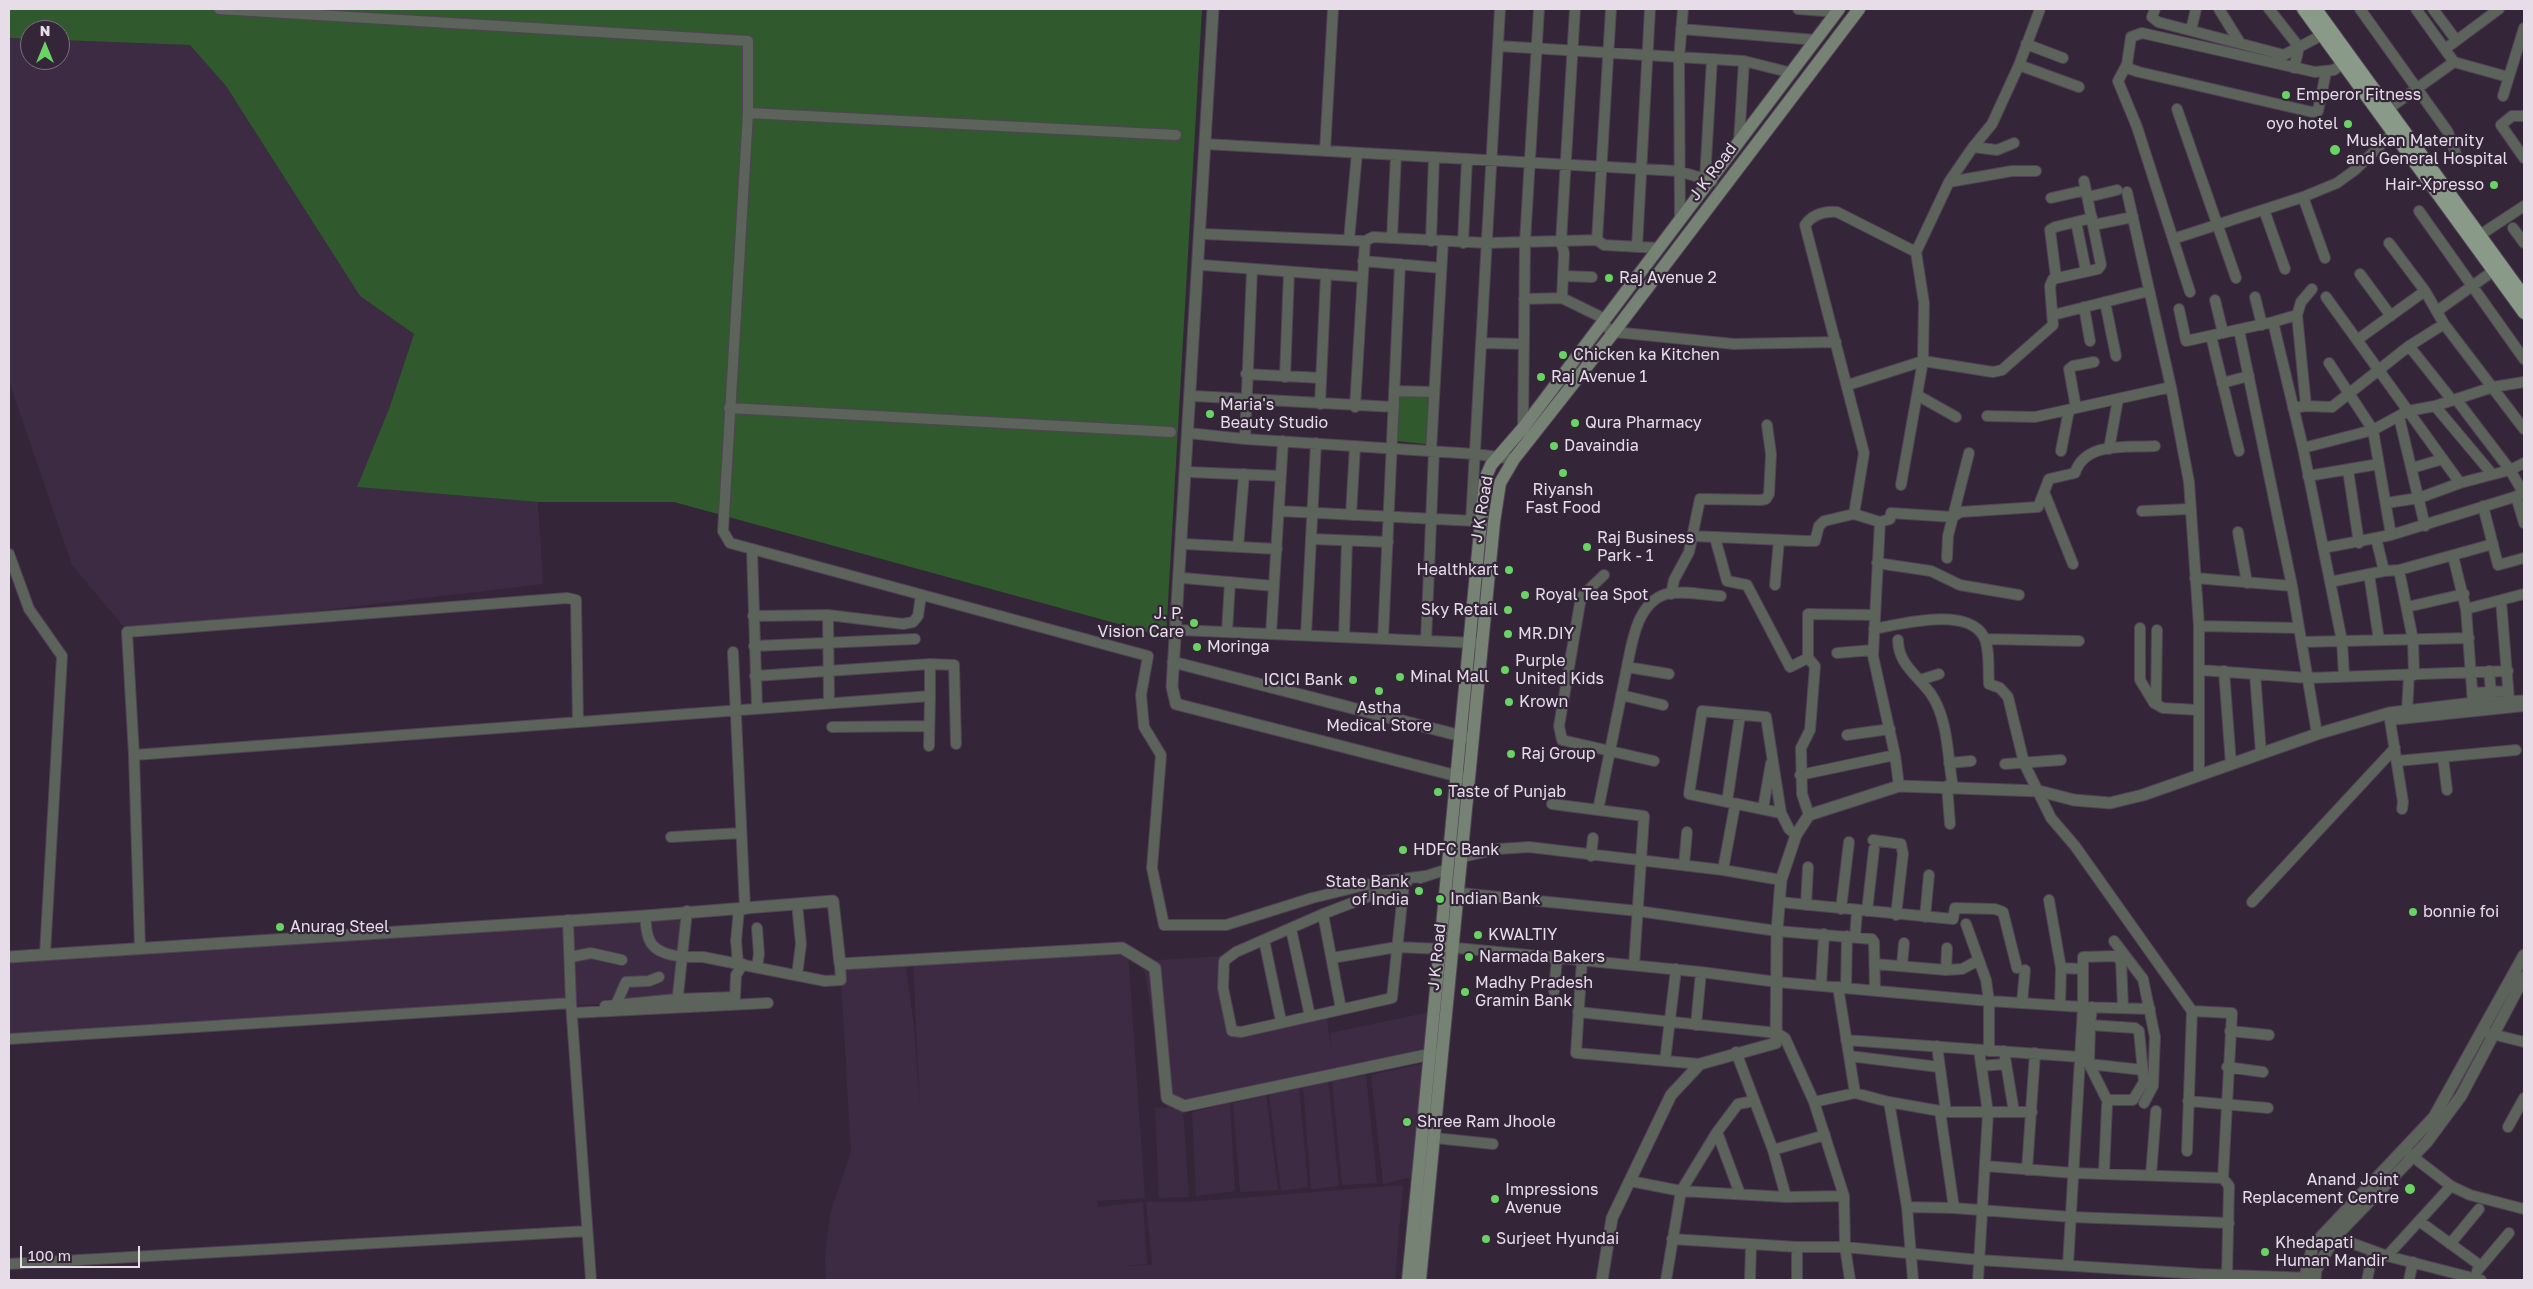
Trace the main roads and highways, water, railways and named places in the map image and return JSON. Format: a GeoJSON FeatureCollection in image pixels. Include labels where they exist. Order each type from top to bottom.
{"type":"FeatureCollection","features":[{"type":"Feature","properties":{"kind":"main road","name":"J K Road"},"geometry":{"type":"LineString","coordinates":[[1476,643],[1475,521],[1487,474],[1680,220],[1859,9]]}},
{"type":"Feature","properties":{"kind":"main road"},"geometry":{"type":"LineString","coordinates":[[2303,9],[2394,133],[2497,268],[2524,296]]}},
{"type":"Feature","properties":{"kind":"main road"},"geometry":{"type":"LineString","coordinates":[[2316,9],[2480,235],[2524,313]]}},
{"type":"Feature","properties":{"kind":"main road","name":"J K Road"},"geometry":{"type":"LineString","coordinates":[[1408,1280],[1437,1053],[1445,947],[1448,869],[1463,777],[1476,643],[1501,480],[1514,459],[1614,332],[1739,142],[1838,10]]}},
{"type":"Feature","properties":{"kind":"main road"},"geometry":{"type":"LineString","coordinates":[[1487,474],[1501,480]]}},
{"type":"Feature","properties":{"kind":"main road","name":"J K Road"},"geometry":{"type":"LineString","coordinates":[[1445,947],[1460,892],[1463,777]]}},
{"type":"Feature","properties":{"kind":"main road","name":"J K Road"},"geometry":{"type":"LineString","coordinates":[[1420,1280],[1435,1138],[1437,1053]]}},
{"type":"Feature","properties":{"kind":"place","name":"Emperor Fitness"},"geometry":{"type":"Point","coordinates":[2286,95]}},
{"type":"Feature","properties":{"kind":"place","name":"oyo hotel"},"geometry":{"type":"Point","coordinates":[2348,124]}},
{"type":"Feature","properties":{"kind":"place","name":"Muskan Maternity and General Hospital"},"geometry":{"type":"Point","coordinates":[2335,150]}},
{"type":"Feature","properties":{"kind":"place","name":"Hair-Xpresso"},"geometry":{"type":"Point","coordinates":[2494,185]}},
{"type":"Feature","properties":{"kind":"place","name":"Raj Avenue 2"},"geometry":{"type":"Point","coordinates":[1609,278]}},
{"type":"Feature","properties":{"kind":"place","name":"Chicken ka Kitchen"},"geometry":{"type":"Point","coordinates":[1563,355]}},
{"type":"Feature","properties":{"kind":"place","name":"Raj Avenue 1"},"geometry":{"type":"Point","coordinates":[1541,377]}},
{"type":"Feature","properties":{"kind":"place","name":"Maria's Beauty Studio"},"geometry":{"type":"Point","coordinates":[1210,414]}},
{"type":"Feature","properties":{"kind":"place","name":"Qura Pharmacy"},"geometry":{"type":"Point","coordinates":[1575,423]}},
{"type":"Feature","properties":{"kind":"place","name":"Davaindia"},"geometry":{"type":"Point","coordinates":[1554,446]}},
{"type":"Feature","properties":{"kind":"place","name":"Riyansh Fast Food"},"geometry":{"type":"Point","coordinates":[1563,473]}},
{"type":"Feature","properties":{"kind":"place","name":"Raj Business Park - 1"},"geometry":{"type":"Point","coordinates":[1587,547]}},
{"type":"Feature","properties":{"kind":"place","name":"Healthkart"},"geometry":{"type":"Point","coordinates":[1509,570]}},
{"type":"Feature","properties":{"kind":"place","name":"Royal Tea Spot"},"geometry":{"type":"Point","coordinates":[1525,595]}},
{"type":"Feature","properties":{"kind":"place","name":"Sky Retail"},"geometry":{"type":"Point","coordinates":[1508,610]}},
{"type":"Feature","properties":{"kind":"place","name":"J. P. Vision Care"},"geometry":{"type":"Point","coordinates":[1194,623]}},
{"type":"Feature","properties":{"kind":"place","name":"MR.DIY"},"geometry":{"type":"Point","coordinates":[1508,634]}},
{"type":"Feature","properties":{"kind":"place","name":"Moringa"},"geometry":{"type":"Point","coordinates":[1197,647]}},
{"type":"Feature","properties":{"kind":"place","name":"Purple United Kids"},"geometry":{"type":"Point","coordinates":[1505,670]}},
{"type":"Feature","properties":{"kind":"place","name":"Minal Mall"},"geometry":{"type":"Point","coordinates":[1400,677]}},
{"type":"Feature","properties":{"kind":"place","name":"ICICI Bank"},"geometry":{"type":"Point","coordinates":[1353,680]}},
{"type":"Feature","properties":{"kind":"place","name":"Astha Medical Store"},"geometry":{"type":"Point","coordinates":[1379,691]}},
{"type":"Feature","properties":{"kind":"place","name":"Krown"},"geometry":{"type":"Point","coordinates":[1509,702]}},
{"type":"Feature","properties":{"kind":"place","name":"Raj Group"},"geometry":{"type":"Point","coordinates":[1511,754]}},
{"type":"Feature","properties":{"kind":"place","name":"Taste of Punjab"},"geometry":{"type":"Point","coordinates":[1438,792]}},
{"type":"Feature","properties":{"kind":"place","name":"HDFC Bank"},"geometry":{"type":"Point","coordinates":[1403,850]}},
{"type":"Feature","properties":{"kind":"place","name":"State Bank of India"},"geometry":{"type":"Point","coordinates":[1419,891]}},
{"type":"Feature","properties":{"kind":"place","name":"Indian Bank"},"geometry":{"type":"Point","coordinates":[1440,899]}},
{"type":"Feature","properties":{"kind":"place","name":"bonnie foi"},"geometry":{"type":"Point","coordinates":[2413,912]}},
{"type":"Feature","properties":{"kind":"place","name":"Anurag Steel"},"geometry":{"type":"Point","coordinates":[280,927]}},
{"type":"Feature","properties":{"kind":"place","name":"KWALTIY"},"geometry":{"type":"Point","coordinates":[1478,935]}},
{"type":"Feature","properties":{"kind":"place","name":"Narmada Bakers"},"geometry":{"type":"Point","coordinates":[1469,957]}},
{"type":"Feature","properties":{"kind":"place","name":"Madhy Pradesh Gramin Bank"},"geometry":{"type":"Point","coordinates":[1465,992]}},
{"type":"Feature","properties":{"kind":"place","name":"Shree Ram Jhoole"},"geometry":{"type":"Point","coordinates":[1407,1122]}},
{"type":"Feature","properties":{"kind":"place","name":"Anand Joint Replacement Centre"},"geometry":{"type":"Point","coordinates":[2410,1189]}},
{"type":"Feature","properties":{"kind":"place","name":"Impressions Avenue"},"geometry":{"type":"Point","coordinates":[1495,1199]}},
{"type":"Feature","properties":{"kind":"place","name":"Surjeet Hyundai"},"geometry":{"type":"Point","coordinates":[1486,1239]}},
{"type":"Feature","properties":{"kind":"place","name":"Khedapati Human Mandir"},"geometry":{"type":"Point","coordinates":[2265,1252]}}]}
